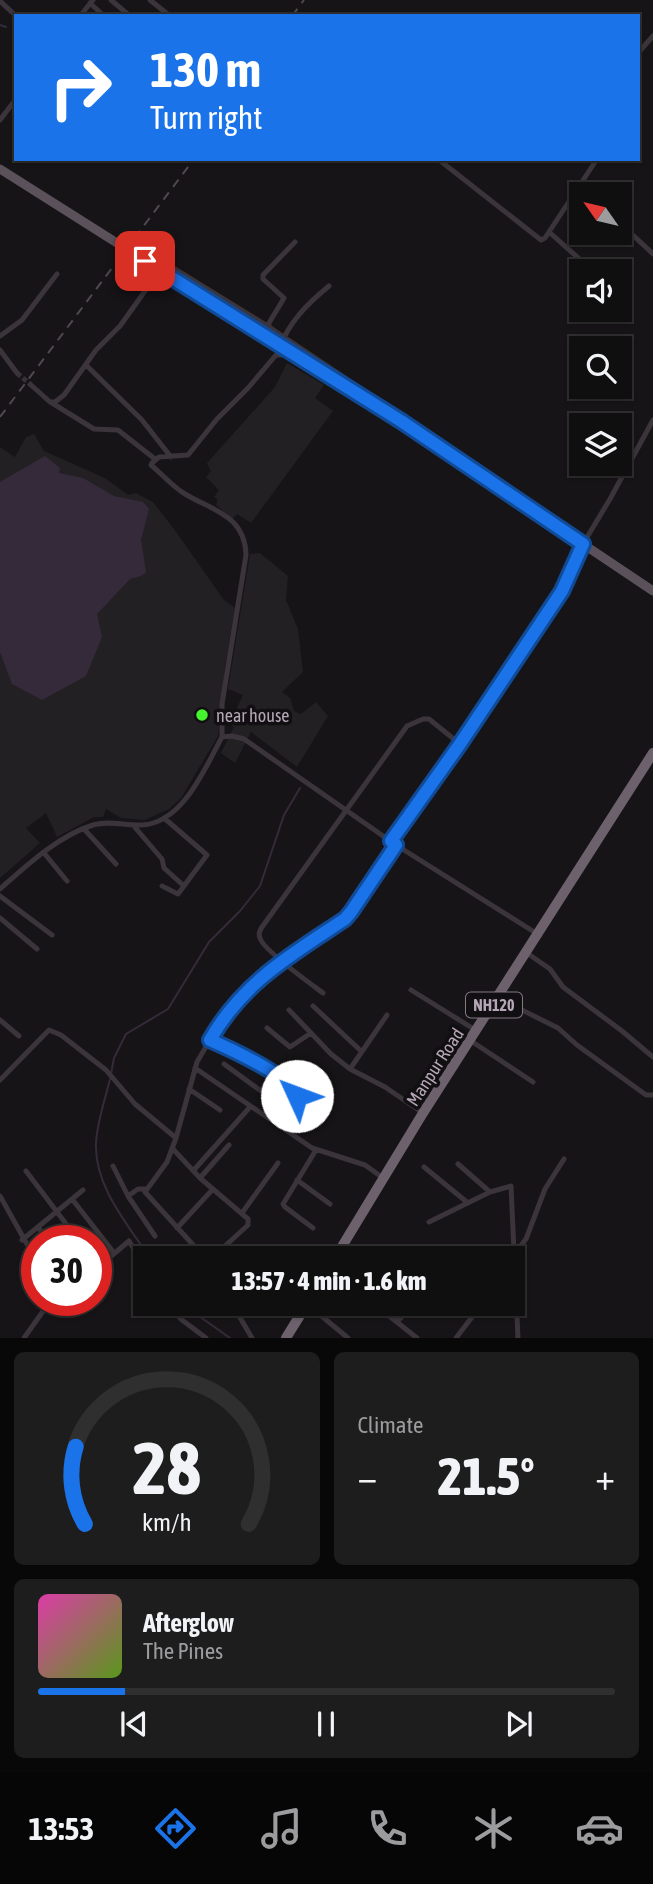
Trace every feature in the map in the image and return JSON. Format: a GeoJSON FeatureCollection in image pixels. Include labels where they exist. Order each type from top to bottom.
{"type":"FeatureCollection","features":[{"type":"Feature","properties":{"kind":"highway","name":"Manpur Road"},"geometry":{"type":"LineString","coordinates":[[342,1246],[653,753]]}},
{"type":"Feature","properties":{"kind":"highway"},"geometry":{"type":"LineString","coordinates":[[286,1338],[300,1316]]}},
{"type":"Feature","properties":{"kind":"main road"},"geometry":{"type":"LineString","coordinates":[[0,169],[426,438],[653,591]]}},
{"type":"Feature","properties":{"kind":"street"},"geometry":{"type":"LineString","coordinates":[[111,0],[128,14]]}},
{"type":"Feature","properties":{"kind":"street"},"geometry":{"type":"LineString","coordinates":[[149,0],[167,14]]}},
{"type":"Feature","properties":{"kind":"street"},"geometry":{"type":"LineString","coordinates":[[0,1],[14,14]]}},
{"type":"Feature","properties":{"kind":"street"},"geometry":{"type":"LineString","coordinates":[[640,51],[653,36]]}},
{"type":"Feature","properties":{"kind":"street"},"geometry":{"type":"LineString","coordinates":[[0,120],[14,102]]}},
{"type":"Feature","properties":{"kind":"street"},"geometry":{"type":"LineString","coordinates":[[440,161],[537,239],[542,240],[549,232],[569,201]]}},
{"type":"Feature","properties":{"kind":"street"},"geometry":{"type":"LineString","coordinates":[[582,182],[596,161]]}},
{"type":"Feature","properties":{"kind":"street"},"geometry":{"type":"LineString","coordinates":[[549,232],[579,259]]}},
{"type":"Feature","properties":{"kind":"street"},"geometry":{"type":"LineString","coordinates":[[632,234],[653,254]]}},
{"type":"Feature","properties":{"kind":"street"},"geometry":{"type":"LineString","coordinates":[[270,327],[269,324],[284,298],[262,275],[295,242]]}},
{"type":"Feature","properties":{"kind":"street"},"geometry":{"type":"LineString","coordinates":[[52,403],[64,395],[96,350],[120,326],[165,263],[270,327],[417,426],[426,438]]}},
{"type":"Feature","properties":{"kind":"street"},"geometry":{"type":"LineString","coordinates":[[0,336],[22,320],[57,274]]}},
{"type":"Feature","properties":{"kind":"street"},"geometry":{"type":"LineString","coordinates":[[31,385],[47,401],[94,429],[117,429],[155,459],[186,456],[276,355],[283,337],[302,310],[328,286]]}},
{"type":"Feature","properties":{"kind":"street"},"geometry":{"type":"LineString","coordinates":[[0,350],[17,373]]}},
{"type":"Feature","properties":{"kind":"street"},"geometry":{"type":"LineString","coordinates":[[276,355],[284,355],[331,382],[413,438],[444,452]]}},
{"type":"Feature","properties":{"kind":"street"},"geometry":{"type":"LineString","coordinates":[[86,365],[142,420],[171,457]]}},
{"type":"Feature","properties":{"kind":"street"},"geometry":{"type":"LineString","coordinates":[[194,1246],[146,1195],[146,1189],[167,1162],[195,1068],[210,1040],[227,1011],[247,989],[282,961],[345,919],[562,591],[583,544],[653,420]]}},
{"type":"Feature","properties":{"kind":"street"},"geometry":{"type":"LineString","coordinates":[[0,889],[44,853],[84,829],[108,822],[151,824],[164,818],[186,797],[222,737],[222,704],[246,555],[244,538],[236,524],[223,514],[184,494],[151,465],[155,459]]}},
{"type":"Feature","properties":{"kind":"street"},"geometry":{"type":"LineString","coordinates":[[323,993],[261,941],[262,927],[407,726],[429,719],[460,744]]}},
{"type":"Feature","properties":{"kind":"street"},"geometry":{"type":"LineString","coordinates":[[222,737],[244,739],[346,812],[539,935]]}},
{"type":"Feature","properties":{"kind":"street"},"geometry":{"type":"LineString","coordinates":[[162,887],[177,895],[207,854],[164,818]]}},
{"type":"Feature","properties":{"kind":"street"},"geometry":{"type":"LineString","coordinates":[[134,825],[142,839],[162,860],[163,868],[184,886]]}},
{"type":"Feature","properties":{"kind":"street"},"geometry":{"type":"LineString","coordinates":[[84,829],[116,864]]}},
{"type":"Feature","properties":{"kind":"street"},"geometry":{"type":"LineString","coordinates":[[44,853],[67,881]]}},
{"type":"Feature","properties":{"kind":"street"},"geometry":{"type":"LineString","coordinates":[[0,896],[52,935]]}},
{"type":"Feature","properties":{"kind":"street"},"geometry":{"type":"LineString","coordinates":[[0,918],[37,950]]}},
{"type":"Feature","properties":{"kind":"street"},"geometry":{"type":"LineString","coordinates":[[527,953],[550,969],[563,987],[653,1057]]}},
{"type":"Feature","properties":{"kind":"street"},"geometry":{"type":"LineString","coordinates":[[411,990],[477,1031]]}},
{"type":"Feature","properties":{"kind":"street"},"geometry":{"type":"LineString","coordinates":[[498,998],[558,1028],[646,1095],[653,1095]]}},
{"type":"Feature","properties":{"kind":"street"},"geometry":{"type":"LineString","coordinates":[[313,1006],[361,1051]]}},
{"type":"Feature","properties":{"kind":"street"},"geometry":{"type":"LineString","coordinates":[[289,1010],[350,1069],[385,1087],[424,1113]]}},
{"type":"Feature","properties":{"kind":"street"},"geometry":{"type":"LineString","coordinates":[[350,1069],[387,1015]]}},
{"type":"Feature","properties":{"kind":"street"},"geometry":{"type":"LineString","coordinates":[[0,1020],[19,1036]]}},
{"type":"Feature","properties":{"kind":"street"},"geometry":{"type":"LineString","coordinates":[[267,1028],[290,1047],[311,1033]]}},
{"type":"Feature","properties":{"kind":"street"},"geometry":{"type":"LineString","coordinates":[[0,1080],[48,1030],[61,1035],[106,1070],[122,1092],[176,1138]]}},
{"type":"Feature","properties":{"kind":"street"},"geometry":{"type":"LineString","coordinates":[[210,1040],[274,1073],[298,1094],[277,1124]]}},
{"type":"Feature","properties":{"kind":"street"},"geometry":{"type":"LineString","coordinates":[[471,1041],[533,1082]]}},
{"type":"Feature","properties":{"kind":"street"},"geometry":{"type":"LineString","coordinates":[[224,1063],[261,1091],[274,1073]]}},
{"type":"Feature","properties":{"kind":"street"},"geometry":{"type":"LineString","coordinates":[[195,1068],[316,1150],[365,1165],[383,1178]]}},
{"type":"Feature","properties":{"kind":"street"},"geometry":{"type":"LineString","coordinates":[[189,1089],[220,1110]]}},
{"type":"Feature","properties":{"kind":"street"},"geometry":{"type":"LineString","coordinates":[[193,1171],[250,1107]]}},
{"type":"Feature","properties":{"kind":"street"},"geometry":{"type":"LineString","coordinates":[[200,1178],[229,1145]]}},
{"type":"Feature","properties":{"kind":"street"},"geometry":{"type":"LineString","coordinates":[[172,1148],[200,1178],[248,1219],[248,1224],[225,1246]]}},
{"type":"Feature","properties":{"kind":"street"},"geometry":{"type":"LineString","coordinates":[[313,1228],[284,1206],[316,1150]]}},
{"type":"Feature","properties":{"kind":"street"},"geometry":{"type":"LineString","coordinates":[[522,1246],[545,1189],[564,1159]]}},
{"type":"Feature","properties":{"kind":"street"},"geometry":{"type":"LineString","coordinates":[[242,1213],[278,1163]]}},
{"type":"Feature","properties":{"kind":"street"},"geometry":{"type":"LineString","coordinates":[[458,1164],[490,1192]]}},
{"type":"Feature","properties":{"kind":"street"},"geometry":{"type":"LineString","coordinates":[[113,1166],[128,1196],[155,1236]]}},
{"type":"Feature","properties":{"kind":"street"},"geometry":{"type":"LineString","coordinates":[[424,1167],[468,1203]]}},
{"type":"Feature","properties":{"kind":"street"},"geometry":{"type":"LineString","coordinates":[[26,1171],[67,1225]]}},
{"type":"Feature","properties":{"kind":"street"},"geometry":{"type":"LineString","coordinates":[[297,1180],[330,1204]]}},
{"type":"Feature","properties":{"kind":"street"},"geometry":{"type":"LineString","coordinates":[[429,1222],[509,1185],[513,1246]]}},
{"type":"Feature","properties":{"kind":"street"},"geometry":{"type":"LineString","coordinates":[[128,1196],[138,1189],[146,1189]]}},
{"type":"Feature","properties":{"kind":"street"},"geometry":{"type":"LineString","coordinates":[[177,1228],[213,1189]]}},
{"type":"Feature","properties":{"kind":"street"},"geometry":{"type":"LineString","coordinates":[[41,1225],[83,1190]]}},
{"type":"Feature","properties":{"kind":"street"},"geometry":{"type":"LineString","coordinates":[[0,1196],[21,1238]]}},
{"type":"Feature","properties":{"kind":"street"},"geometry":{"type":"LineString","coordinates":[[72,1199],[114,1253],[129,1241],[133,1248]]}},
{"type":"Feature","properties":{"kind":"street"},"geometry":{"type":"LineString","coordinates":[[24,1338],[40,1316]]}},
{"type":"Feature","properties":{"kind":"street"},"geometry":{"type":"LineString","coordinates":[[178,1316],[206,1338]]}},
{"type":"Feature","properties":{"kind":"street"},"geometry":{"type":"LineString","coordinates":[[239,1316],[251,1338]]}},
{"type":"Feature","properties":{"kind":"street"},"geometry":{"type":"LineString","coordinates":[[321,1316],[348,1338]]}},
{"type":"Feature","properties":{"kind":"street"},"geometry":{"type":"LineString","coordinates":[[389,1316],[416,1338]]}},
{"type":"Feature","properties":{"kind":"street"},"geometry":{"type":"LineString","coordinates":[[397,1322],[402,1316]]}},
{"type":"Feature","properties":{"kind":"street"},"geometry":{"type":"LineString","coordinates":[[456,1338],[473,1316]]}},
{"type":"Feature","properties":{"kind":"street"},"geometry":{"type":"LineString","coordinates":[[517,1316],[518,1338]]}},
{"type":"Feature","properties":{"kind":"shaded area"},"geometry":{"type":"Polygon","coordinates":[[[287,363],[324,385],[315,398],[333,411],[251,523],[237,514],[232,519],[216,505],[218,500],[214,497],[219,490],[206,477],[211,471],[207,463],[275,387],[287,363]]]}},
{"type":"Feature","properties":{"kind":"shaded area"},"geometry":{"type":"Polygon","coordinates":[[[34,434],[44,451],[105,478],[128,495],[136,493],[153,502],[224,600],[235,608],[225,667],[218,736],[181,798],[169,809],[145,820],[121,818],[106,809],[103,817],[94,817],[57,837],[46,813],[26,828],[40,843],[0,878],[0,447],[15,457],[26,437],[34,434]]]}},
{"type":"Feature","properties":{"kind":"shaded area"},"geometry":{"type":"Polygon","coordinates":[[[45,456],[60,468],[59,473],[83,478],[114,496],[143,502],[149,509],[141,540],[146,572],[130,579],[97,614],[102,637],[86,676],[42,700],[12,684],[0,652],[0,482],[45,456]]]}},
{"type":"Feature","properties":{"kind":"shaded area"},"geometry":{"type":"Polygon","coordinates":[[[260,553],[288,576],[286,600],[298,629],[303,672],[282,692],[290,698],[294,711],[301,714],[316,702],[328,716],[297,767],[251,732],[235,763],[221,753],[234,727],[229,724],[243,695],[228,689],[250,554],[260,553]]]}},
{"type":"Feature","properties":{"kind":"waterway"},"geometry":{"type":"LineString","coordinates":[[0,25],[6,27]]}},
{"type":"Feature","properties":{"kind":"waterway"},"geometry":{"type":"LineString","coordinates":[[111,1074],[114,1058],[126,1034],[168,1009],[209,942],[260,886],[284,815],[300,788]]}},
{"type":"Feature","properties":{"kind":"waterway"},"geometry":{"type":"LineString","coordinates":[[110,1079],[98,1127],[97,1159],[106,1190],[142,1246]]}},
{"type":"Feature","properties":{"kind":"waterway"},"geometry":{"type":"LineString","coordinates":[[199,1316],[230,1338]]}},
{"type":"Feature","properties":{"kind":"tunnel"},"geometry":{"type":"LineString","coordinates":[[17,373],[31,385]]}},
{"type":"Feature","properties":{"kind":"railway"},"geometry":{"type":"LineString","coordinates":[[294,14],[304,0]]}},
{"type":"Feature","properties":{"kind":"railway"},"geometry":{"type":"LineString","coordinates":[[0,417],[192,161]]}},
{"type":"Feature","properties":{"kind":"place","name":"near house"},"geometry":{"type":"Point","coordinates":[202,715]}},
{"type":"Feature","properties":{"kind":"route"},"geometry":{"type":"LineString","coordinates":[[145,261],[401,421],[583,544],[562,591],[460,744],[391,841],[396,845],[351,912],[247,989],[227,1011],[210,1040],[274,1073],[295,1090],[297,1096]]}}]}
